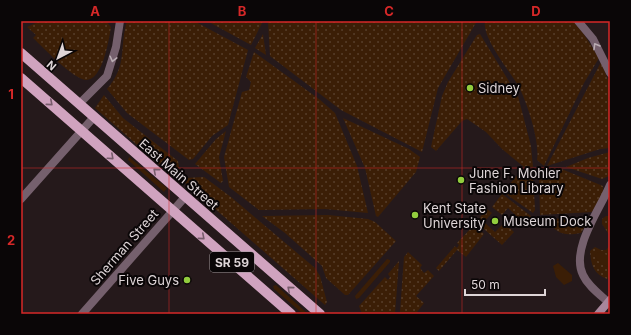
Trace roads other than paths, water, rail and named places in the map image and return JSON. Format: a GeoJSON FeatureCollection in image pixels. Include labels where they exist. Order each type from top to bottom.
{"type":"FeatureCollection","features":[{"type":"Feature","properties":{"kind":"main road","name":"East Main Street"},"geometry":{"type":"LineString","coordinates":[[21,53],[320,314]]}},
{"type":"Feature","properties":{"kind":"main road","name":"SR 59"},"geometry":{"type":"LineString","coordinates":[[21,78],[291,314]]}},
{"type":"Feature","properties":{"kind":"main road"},"geometry":{"type":"LineString","coordinates":[[598,314],[609,301]]}},
{"type":"Feature","properties":{"kind":"street"},"geometry":{"type":"LineString","coordinates":[[79,104],[107,76],[116,47],[120,21]]}},
{"type":"Feature","properties":{"kind":"street"},"geometry":{"type":"LineString","coordinates":[[578,21],[592,39],[610,73]]}},
{"type":"Feature","properties":{"kind":"street"},"geometry":{"type":"LineString","coordinates":[[21,199],[94,117]]}},
{"type":"Feature","properties":{"kind":"street"},"geometry":{"type":"LineString","coordinates":[[609,301],[585,279],[580,263],[581,252],[586,234],[610,185]]}},
{"type":"Feature","properties":{"kind":"street","name":"Sherman Street"},"geometry":{"type":"LineString","coordinates":[[82,314],[185,197]]}},
{"type":"Feature","properties":{"kind":"place","name":"Sidney"},"geometry":{"type":"Point","coordinates":[470,88]}},
{"type":"Feature","properties":{"kind":"place","name":"June F. Mohler Fashion Library"},"geometry":{"type":"Point","coordinates":[461,180]}},
{"type":"Feature","properties":{"kind":"place","name":"Kent State University"},"geometry":{"type":"Point","coordinates":[415,215]}},
{"type":"Feature","properties":{"kind":"place","name":"Museum Dock"},"geometry":{"type":"Point","coordinates":[495,221]}},
{"type":"Feature","properties":{"kind":"place","name":"Five Guys"},"geometry":{"type":"Point","coordinates":[187,280]}}]}
